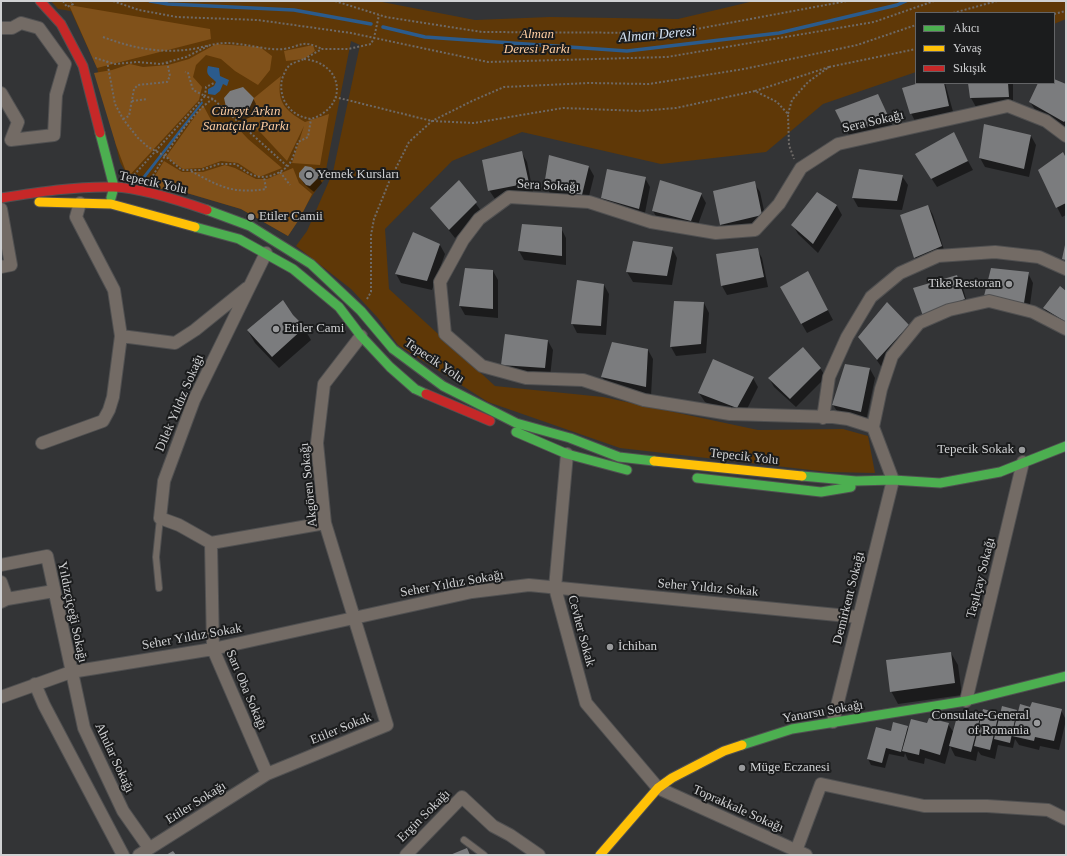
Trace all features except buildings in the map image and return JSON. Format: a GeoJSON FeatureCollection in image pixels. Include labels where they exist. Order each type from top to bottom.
{"type":"FeatureCollection","features":[{"type":"Feature","properties":{"kind":"main road"},"geometry":{"type":"LineString","coordinates":[[40,1],[61,24],[83,66],[114,187],[111,192],[110,204]]}},
{"type":"Feature","properties":{"kind":"main road","name":"Tepecik Yolu"},"geometry":{"type":"LineString","coordinates":[[1,198],[45,191],[114,187],[132,189],[206,210],[250,226],[311,264],[361,311],[393,349],[443,386],[516,423],[570,438],[619,457],[856,481],[893,480],[940,482],[1000,472],[1066,446]]}},
{"type":"Feature","properties":{"kind":"main road"},"geometry":{"type":"LineString","coordinates":[[129,209],[132,189]]}},
{"type":"Feature","properties":{"kind":"main road","name":"Tepecik Yolu"},"geometry":{"type":"LineString","coordinates":[[30,203],[45,201],[110,204],[240,239],[293,269],[339,307],[361,336],[414,389],[567,454],[623,469],[639,471]]}},
{"type":"Feature","properties":{"kind":"main road"},"geometry":{"type":"LineString","coordinates":[[266,253],[273,240]]}},
{"type":"Feature","properties":{"kind":"main road"},"geometry":{"type":"LineString","coordinates":[[361,336],[372,324]]}},
{"type":"Feature","properties":{"kind":"main road"},"geometry":{"type":"LineString","coordinates":[[567,454],[570,438]]}},
{"type":"Feature","properties":{"kind":"main road","name":"Tepecik Yolu"},"geometry":{"type":"LineString","coordinates":[[686,476],[821,492],[893,480]]}},
{"type":"Feature","properties":{"kind":"main road","name":"Yanarsu Sokağı"},"geometry":{"type":"LineString","coordinates":[[600,855],[658,788],[672,778],[724,750],[792,729],[966,701],[1066,676]]}},
{"type":"Feature","properties":{"kind":"street"},"geometry":{"type":"LineString","coordinates":[[1,28],[12,28],[21,23],[39,28],[65,64],[56,95],[54,135],[6,143]]}},
{"type":"Feature","properties":{"kind":"street"},"geometry":{"type":"LineString","coordinates":[[1,93],[18,122],[6,143]]}},
{"type":"Feature","properties":{"kind":"street","name":"Sera Sokağı"},"geometry":{"type":"LineString","coordinates":[[873,427],[848,419],[730,414],[644,400],[582,380],[526,378],[482,366],[445,334],[440,282],[463,240],[479,219],[510,197],[589,202],[651,222],[716,234],[747,231],[755,230],[779,204],[801,168],[838,144],[1008,106],[1046,121],[1066,136]]}},
{"type":"Feature","properties":{"kind":"street"},"geometry":{"type":"LineString","coordinates":[[42,443],[103,421],[109,410],[113,397],[121,336],[114,290],[76,216],[80,203]]}},
{"type":"Feature","properties":{"kind":"street"},"geometry":{"type":"LineString","coordinates":[[1,267],[11,265],[3,208]]}},
{"type":"Feature","properties":{"kind":"street"},"geometry":{"type":"LineString","coordinates":[[823,418],[829,376],[848,337],[871,298],[900,273],[938,256],[994,252],[1040,257],[1066,269]]}},
{"type":"Feature","properties":{"kind":"street","name":"Dilek Yıldız Sokağı"},"geometry":{"type":"LineString","coordinates":[[160,518],[164,481],[194,400],[266,253]]}},
{"type":"Feature","properties":{"kind":"street"},"geometry":{"type":"LineString","coordinates":[[121,336],[175,343],[195,330],[250,286]]}},
{"type":"Feature","properties":{"kind":"street"},"geometry":{"type":"LineString","coordinates":[[893,480],[873,427],[881,389],[892,356],[919,323],[949,310],[989,301],[1033,312],[1066,329]]}},
{"type":"Feature","properties":{"kind":"street","name":"Akgören Sokağı"},"geometry":{"type":"LineString","coordinates":[[353,617],[325,523],[317,443],[324,384],[361,336]]}},
{"type":"Feature","properties":{"kind":"street","name":"Cevher Sokak"},"geometry":{"type":"LineString","coordinates":[[567,454],[556,588],[586,703],[658,788]]}},
{"type":"Feature","properties":{"kind":"street","name":"Taşılçay Sokağı"},"geometry":{"type":"LineString","coordinates":[[966,701],[1023,462]]}},
{"type":"Feature","properties":{"kind":"street","name":"Demirkent Sokağı"},"geometry":{"type":"LineString","coordinates":[[833,722],[893,480]]}},
{"type":"Feature","properties":{"kind":"street"},"geometry":{"type":"LineString","coordinates":[[160,518],[180,525],[211,543],[325,523]]}},
{"type":"Feature","properties":{"kind":"street","name":"Sarı Oba Sokağı"},"geometry":{"type":"LineString","coordinates":[[211,543],[213,649],[267,774]]}},
{"type":"Feature","properties":{"kind":"street","name":"Yıldızçiçeği Sokağı"},"geometry":{"type":"LineString","coordinates":[[1,565],[46,556],[71,672]]}},
{"type":"Feature","properties":{"kind":"street"},"geometry":{"type":"LineString","coordinates":[[1,582],[4,601],[54,591]]}},
{"type":"Feature","properties":{"kind":"street","name":"Seher Yıldız Sokağı"},"geometry":{"type":"LineString","coordinates":[[353,617],[472,592],[529,585],[556,588]]}},
{"type":"Feature","properties":{"kind":"street","name":"Seher Yıldız Sokak"},"geometry":{"type":"LineString","coordinates":[[556,588],[858,617]]}},
{"type":"Feature","properties":{"kind":"street","name":"Seher Yıldız Sokak"},"geometry":{"type":"LineString","coordinates":[[35,684],[71,672],[213,649],[353,617]]}},
{"type":"Feature","properties":{"kind":"street","name":"Etiler Sokak"},"geometry":{"type":"LineString","coordinates":[[267,774],[387,725],[353,617]]}},
{"type":"Feature","properties":{"kind":"street","name":"Ahular Sokağı"},"geometry":{"type":"LineString","coordinates":[[71,672],[84,728],[123,811],[149,848]]}},
{"type":"Feature","properties":{"kind":"street"},"geometry":{"type":"LineString","coordinates":[[1,697],[35,684],[44,705],[123,855]]}},
{"type":"Feature","properties":{"kind":"street","name":"Etiler Sokağı"},"geometry":{"type":"LineString","coordinates":[[139,855],[267,774]]}},
{"type":"Feature","properties":{"kind":"street"},"geometry":{"type":"LineString","coordinates":[[801,853],[821,784],[924,806],[987,806],[1048,810],[1066,819]]}},
{"type":"Feature","properties":{"kind":"street","name":"Toprakkale Sokağı"},"geometry":{"type":"LineString","coordinates":[[658,788],[801,853]]}},
{"type":"Feature","properties":{"kind":"street","name":"Ergin Sokağı"},"geometry":{"type":"LineString","coordinates":[[406,855],[462,798],[493,826],[510,834],[539,855]]}},
{"type":"Feature","properties":{"kind":"lane"},"geometry":{"type":"LineString","coordinates":[[159,588],[156,557],[160,518]]}},
{"type":"Feature","properties":{"kind":"lane"},"geometry":{"type":"LineString","coordinates":[[464,840],[484,855]]}},
{"type":"Feature","properties":{"kind":"path"},"geometry":{"type":"LineString","coordinates":[[63,1],[67,7],[74,4],[71,1]]}},
{"type":"Feature","properties":{"kind":"path"},"geometry":{"type":"LineString","coordinates":[[113,1],[139,10],[177,17],[258,20],[351,33],[488,62],[667,57],[874,22],[934,1]]}},
{"type":"Feature","properties":{"kind":"path"},"geometry":{"type":"LineString","coordinates":[[335,1],[380,15],[482,32],[675,32],[847,1]]}},
{"type":"Feature","properties":{"kind":"path"},"geometry":{"type":"LineString","coordinates":[[957,12],[997,1]]}},
{"type":"Feature","properties":{"kind":"path"},"geometry":{"type":"LineString","coordinates":[[1055,14],[1066,11]]}},
{"type":"Feature","properties":{"kind":"path"},"geometry":{"type":"LineString","coordinates":[[102,37],[126,46],[147,50],[192,49],[225,43],[284,49],[297,44],[310,43],[322,48],[348,49],[371,44],[380,15]]}},
{"type":"Feature","properties":{"kind":"path"},"geometry":{"type":"LineString","coordinates":[[361,311],[371,292],[371,235],[374,219],[388,182],[410,142],[432,121],[504,87],[589,83],[649,84],[744,69],[857,45],[915,25]]}},
{"type":"Feature","properties":{"kind":"path"},"geometry":{"type":"LineString","coordinates":[[92,56],[115,64],[137,62],[161,64],[186,57],[211,45]]}},
{"type":"Feature","properties":{"kind":"path"},"geometry":{"type":"LineString","coordinates":[[304,59],[321,63],[332,72],[336,88],[335,97],[328,112],[311,119],[298,115],[284,103],[281,88],[284,72],[289,66],[322,48]]}},
{"type":"Feature","properties":{"kind":"path"},"geometry":{"type":"LineString","coordinates":[[335,97],[432,121],[474,122],[564,108],[639,111],[676,108],[755,90],[829,67],[915,49]]}},
{"type":"Feature","properties":{"kind":"path"},"geometry":{"type":"LineString","coordinates":[[107,62],[115,104],[123,119],[138,138],[165,156],[182,170],[201,170],[219,164],[236,164],[246,172],[256,177],[269,178],[287,166],[298,142],[308,137],[311,119]]}},
{"type":"Feature","properties":{"kind":"path"},"geometry":{"type":"LineString","coordinates":[[123,119],[129,116],[134,89],[138,84],[166,82],[170,76],[167,62]]}},
{"type":"Feature","properties":{"kind":"path"},"geometry":{"type":"LineString","coordinates":[[801,168],[793,156],[789,145],[788,114],[792,100],[808,82],[829,67]]}},
{"type":"Feature","properties":{"kind":"path"},"geometry":{"type":"LineString","coordinates":[[185,72],[188,73],[193,90],[213,99],[287,166]]}},
{"type":"Feature","properties":{"kind":"path"},"geometry":{"type":"LineString","coordinates":[[135,174],[205,96],[206,87],[214,82]]}},
{"type":"Feature","properties":{"kind":"path"},"geometry":{"type":"LineString","coordinates":[[755,90],[777,102],[788,114]]}},
{"type":"Feature","properties":{"kind":"path"},"geometry":{"type":"LineString","coordinates":[[132,102],[146,99]]}},
{"type":"Feature","properties":{"kind":"path"},"geometry":{"type":"LineString","coordinates":[[151,181],[165,156],[203,105],[213,99]]}},
{"type":"Feature","properties":{"kind":"path"},"geometry":{"type":"LineString","coordinates":[[190,170],[232,190],[249,192],[266,189],[264,178]]}},
{"type":"Feature","properties":{"kind":"path"},"geometry":{"type":"LineString","coordinates":[[280,172],[290,185]]}},
{"type":"Feature","properties":{"kind":"green space"},"geometry":{"type":"Polygon","coordinates":[[[51,1],[377,1],[475,20],[550,17],[678,19],[754,1],[1066,1],[1066,19],[1055,24],[1055,12],[915,12],[915,72],[823,104],[766,152],[661,164],[522,132],[452,161],[385,229],[389,289],[495,386],[603,397],[758,430],[843,429],[868,436],[875,473],[828,472],[620,448],[488,402],[398,345],[378,318],[351,289],[296,246],[307,231],[333,172],[360,45],[351,41],[324,180],[314,193],[288,236],[241,209],[180,191],[147,187],[128,177],[120,162],[97,68],[71,11],[58,9],[51,1]]]}},
{"type":"Feature","properties":{"kind":"green space"},"geometry":{"type":"Polygon","coordinates":[[[69,5],[210,29],[211,39],[97,68],[69,5]]]}},
{"type":"Feature","properties":{"kind":"green space"},"geometry":{"type":"Polygon","coordinates":[[[216,44],[260,47],[272,56],[270,70],[258,85],[235,71],[221,59],[206,55],[196,65],[193,77],[202,87],[199,100],[128,177],[116,145],[94,73],[112,70],[130,64],[143,67],[168,65],[189,59],[216,44]]]}},
{"type":"Feature","properties":{"kind":"green space"},"geometry":{"type":"Polygon","coordinates":[[[313,45],[315,51],[304,59],[286,61],[284,51],[313,45]]]}},
{"type":"Feature","properties":{"kind":"green space","name":"Cüneyt Arkın Sanatçılar Parkı"},"geometry":{"type":"Polygon","coordinates":[[[281,76],[280,92],[283,104],[298,118],[305,122],[329,114],[320,165],[292,163],[304,126],[287,161],[261,133],[237,115],[254,98],[281,76]]]}},
{"type":"Feature","properties":{"kind":"green space"},"geometry":{"type":"Polygon","coordinates":[[[203,105],[211,120],[233,123],[248,139],[282,168],[259,177],[238,163],[221,161],[202,168],[183,169],[166,157],[203,105]]]}},
{"type":"Feature","properties":{"kind":"green space"},"geometry":{"type":"Polygon","coordinates":[[[164,161],[182,172],[203,172],[225,165],[235,168],[256,179],[267,179],[293,168],[299,183],[312,194],[300,218],[288,236],[241,209],[180,191],[148,187],[164,161]]]}},
{"type":"Feature","properties":{"kind":"water"},"geometry":{"type":"Polygon","coordinates":[[[208,66],[219,68],[220,76],[229,80],[227,86],[223,84],[220,91],[215,95],[208,94],[208,89],[214,86],[216,82],[207,72],[208,66]]]}},
{"type":"Feature","properties":{"kind":"water"},"geometry":{"type":"Polygon","coordinates":[[[202,101],[203,103],[146,177],[147,179],[144,183],[139,181],[139,177],[143,176],[202,101]]]}},
{"type":"Feature","properties":{"kind":"waterway","name":"Alman Deresi"},"geometry":{"type":"LineString","coordinates":[[150,1],[168,4],[294,10],[371,24]]}},
{"type":"Feature","properties":{"kind":"waterway","name":"Alman Deresi"},"geometry":{"type":"LineString","coordinates":[[383,27],[425,37],[627,51],[779,33],[897,5],[906,1]]}},
{"type":"Feature","properties":{"kind":"traffic: fast"},"geometry":{"type":"LineString","coordinates":[[100,133],[114,187],[111,198]]}},
{"type":"Feature","properties":{"kind":"traffic: fast"},"geometry":{"type":"LineString","coordinates":[[207,210],[250,226],[311,264],[361,311],[393,349],[443,386],[516,423],[570,438],[619,457],[654,461]]}},
{"type":"Feature","properties":{"kind":"traffic: fast"},"geometry":{"type":"LineString","coordinates":[[195,227],[239,239],[293,269],[339,307],[361,336],[390,367],[415,389],[426,394]]}},
{"type":"Feature","properties":{"kind":"traffic: fast"},"geometry":{"type":"LineString","coordinates":[[516,432],[567,454],[627,470]]}},
{"type":"Feature","properties":{"kind":"traffic: fast"},"geometry":{"type":"LineString","coordinates":[[802,476],[856,481],[893,480],[940,483],[1000,472],[1066,446]]}},
{"type":"Feature","properties":{"kind":"traffic: fast"},"geometry":{"type":"LineString","coordinates":[[697,478],[821,492],[851,487]]}},
{"type":"Feature","properties":{"kind":"traffic: fast"},"geometry":{"type":"LineString","coordinates":[[742,745],[792,729],[966,701],[1066,676]]}},
{"type":"Feature","properties":{"kind":"traffic: slow"},"geometry":{"type":"LineString","coordinates":[[39,202],[111,204],[195,227]]}},
{"type":"Feature","properties":{"kind":"traffic: slow"},"geometry":{"type":"LineString","coordinates":[[654,461],[802,476]]}},
{"type":"Feature","properties":{"kind":"traffic: slow"},"geometry":{"type":"LineString","coordinates":[[600,855],[658,788],[672,778],[724,751],[742,745]]}},
{"type":"Feature","properties":{"kind":"traffic: jam"},"geometry":{"type":"LineString","coordinates":[[40,1],[61,24],[83,66],[100,133]]}},
{"type":"Feature","properties":{"kind":"traffic: jam"},"geometry":{"type":"LineString","coordinates":[[1,198],[72,188],[114,187],[148,192],[207,210]]}},
{"type":"Feature","properties":{"kind":"traffic: jam"},"geometry":{"type":"LineString","coordinates":[[426,394],[490,421]]}},
{"type":"Feature","properties":{"kind":"place","name":"Yemek Kursları"},"geometry":{"type":"Point","coordinates":[309,175]}},
{"type":"Feature","properties":{"kind":"place","name":"Etiler Camii"},"geometry":{"type":"Point","coordinates":[251,217]}},
{"type":"Feature","properties":{"kind":"place","name":"Tike Restoran"},"geometry":{"type":"Point","coordinates":[1009,284]}},
{"type":"Feature","properties":{"kind":"place","name":"Etiler Cami"},"geometry":{"type":"Point","coordinates":[276,329]}},
{"type":"Feature","properties":{"kind":"place","name":"Tepecik Sokak"},"geometry":{"type":"Point","coordinates":[1022,450]}},
{"type":"Feature","properties":{"kind":"place","name":"İchiban"},"geometry":{"type":"Point","coordinates":[610,647]}},
{"type":"Feature","properties":{"kind":"place","name":"Consulate-General of Romania"},"geometry":{"type":"Point","coordinates":[1037,723]}},
{"type":"Feature","properties":{"kind":"place","name":"Müge Eczanesi"},"geometry":{"type":"Point","coordinates":[742,768]}},
{"type":"Feature","properties":{"kind":"park label","name":"Alman Deresi Parkı"},"geometry":{"type":"Point","coordinates":[537,42]}}]}
